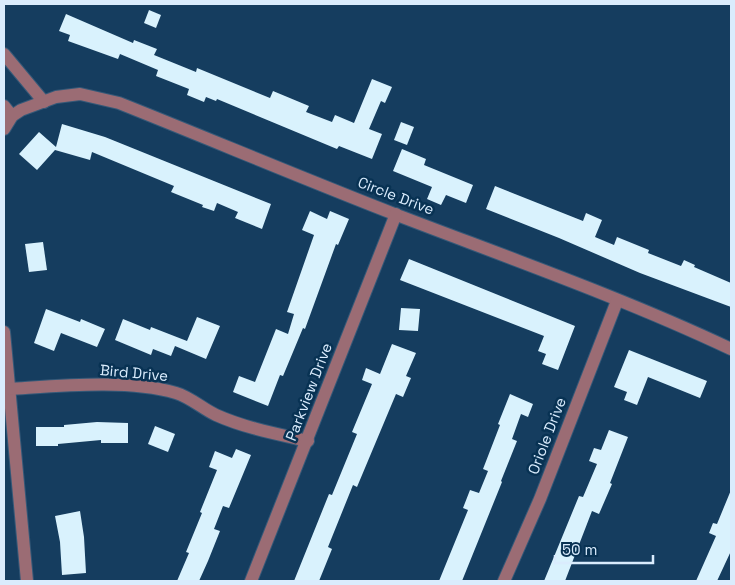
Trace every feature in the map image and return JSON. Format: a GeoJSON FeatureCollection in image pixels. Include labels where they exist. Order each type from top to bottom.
{"type":"FeatureCollection","features":[{"type":"Feature","properties":{"kind":"street"},"geometry":{"type":"LineString","coordinates":[[4,54],[44,102]]}},
{"type":"Feature","properties":{"kind":"street","name":"Circle Drive"},"geometry":{"type":"LineString","coordinates":[[4,128],[8,111],[21,110],[56,97],[80,94],[119,103],[693,332],[731,350]]}},
{"type":"Feature","properties":{"kind":"street","name":"Parkview Drive"},"geometry":{"type":"LineString","coordinates":[[251,581],[308,441],[396,214]]}},
{"type":"Feature","properties":{"kind":"street","name":"Oriole Drive"},"geometry":{"type":"LineString","coordinates":[[504,581],[540,499],[616,301]]}},
{"type":"Feature","properties":{"kind":"street"},"geometry":{"type":"LineString","coordinates":[[4,332],[27,581]]}},
{"type":"Feature","properties":{"kind":"street","name":"Bird Drive"},"geometry":{"type":"LineString","coordinates":[[9,389],[67,385],[134,386],[177,393],[236,423],[272,434],[308,441]]}},
{"type":"Feature","properties":{"kind":"building"},"geometry":{"type":"Polygon","coordinates":[[[149,10],[161,15],[156,28],[144,23],[149,10]]]}},
{"type":"Feature","properties":{"kind":"building"},"geometry":{"type":"Polygon","coordinates":[[[66,14],[133,43],[134,40],[157,49],[154,55],[196,72],[197,68],[270,98],[273,91],[309,106],[306,112],[332,122],[335,115],[354,123],[372,79],[392,87],[385,103],[381,101],[369,129],[382,134],[372,159],[339,146],[337,149],[217,99],[216,101],[206,97],[204,102],[187,95],[189,89],[156,76],[158,70],[120,54],[118,59],[68,41],[70,35],[59,31],[66,14]]]}},
{"type":"Feature","properties":{"kind":"building"},"geometry":{"type":"Polygon","coordinates":[[[401,122],[414,127],[407,145],[394,140],[401,122]]]}},
{"type":"Feature","properties":{"kind":"building"},"geometry":{"type":"Polygon","coordinates":[[[62,124],[105,137],[271,204],[262,229],[235,218],[238,212],[217,203],[214,211],[202,207],[203,205],[171,192],[174,186],[92,152],[90,160],[55,150],[37,170],[19,154],[39,132],[56,147],[62,124]]]}},
{"type":"Feature","properties":{"kind":"building"},"geometry":{"type":"Polygon","coordinates":[[[402,149],[426,159],[424,165],[473,185],[466,203],[446,195],[441,205],[427,199],[432,187],[393,171],[402,149]]]}},
{"type":"Feature","properties":{"kind":"building"},"geometry":{"type":"Polygon","coordinates":[[[495,186],[583,221],[586,213],[602,220],[595,237],[614,245],[617,237],[649,250],[648,253],[681,266],[684,260],[695,265],[694,267],[731,283],[731,307],[640,273],[486,209],[495,186]]]}},
{"type":"Feature","properties":{"kind":"building"},"geometry":{"type":"Polygon","coordinates":[[[310,211],[327,219],[330,211],[349,219],[338,245],[336,244],[305,329],[303,328],[283,376],[280,375],[268,406],[233,392],[239,376],[255,382],[276,329],[288,334],[294,314],[287,312],[314,235],[302,230],[310,211]]]}},
{"type":"Feature","properties":{"kind":"building"},"geometry":{"type":"Polygon","coordinates":[[[43,242],[47,270],[29,272],[25,244],[43,242]]]}},
{"type":"Feature","properties":{"kind":"building"},"geometry":{"type":"Polygon","coordinates":[[[409,259],[575,326],[558,370],[542,364],[546,354],[538,351],[544,336],[400,280],[409,259]]]}},
{"type":"Feature","properties":{"kind":"building"},"geometry":{"type":"Polygon","coordinates":[[[401,308],[420,309],[418,331],[399,330],[401,308]]]}},
{"type":"Feature","properties":{"kind":"building"},"geometry":{"type":"Polygon","coordinates":[[[46,309],[80,322],[81,319],[105,329],[97,347],[61,333],[54,351],[34,343],[46,309]]]}},
{"type":"Feature","properties":{"kind":"building"},"geometry":{"type":"Polygon","coordinates":[[[197,317],[220,326],[206,359],[175,346],[171,356],[153,349],[151,355],[115,340],[123,319],[150,330],[151,327],[187,341],[197,317]]]}},
{"type":"Feature","properties":{"kind":"building"},"geometry":{"type":"Polygon","coordinates":[[[392,344],[416,353],[406,376],[411,378],[403,397],[396,394],[357,487],[353,485],[328,547],[332,549],[319,581],[294,581],[329,494],[332,495],[357,434],[352,432],[372,384],[362,380],[366,368],[380,374],[392,344]]]}},
{"type":"Feature","properties":{"kind":"building"},"geometry":{"type":"Polygon","coordinates":[[[629,350],[707,381],[700,398],[648,377],[637,405],[624,400],[627,392],[614,387],[629,350]]]}},
{"type":"Feature","properties":{"kind":"building"},"geometry":{"type":"Polygon","coordinates":[[[510,394],[533,404],[528,417],[521,414],[512,439],[517,441],[462,581],[439,581],[468,510],[463,508],[470,490],[479,493],[488,471],[483,469],[510,394]]]}},
{"type":"Feature","properties":{"kind":"building"},"geometry":{"type":"Polygon","coordinates":[[[97,422],[128,423],[128,443],[101,443],[101,440],[58,444],[58,446],[36,446],[36,427],[64,427],[64,425],[97,422]]]}},
{"type":"Feature","properties":{"kind":"building"},"geometry":{"type":"Polygon","coordinates":[[[155,426],[175,434],[168,452],[148,444],[155,426]]]}},
{"type":"Feature","properties":{"kind":"building"},"geometry":{"type":"Polygon","coordinates":[[[609,430],[628,437],[610,483],[612,484],[599,514],[592,511],[565,581],[544,581],[579,496],[583,497],[597,464],[589,461],[594,448],[601,450],[609,430]]]}},
{"type":"Feature","properties":{"kind":"building"},"geometry":{"type":"Polygon","coordinates":[[[236,449],[251,455],[229,508],[223,506],[214,529],[220,531],[208,561],[199,581],[177,581],[189,553],[186,552],[217,470],[209,467],[215,451],[232,458],[236,449]]]}},
{"type":"Feature","properties":{"kind":"building"},"geometry":{"type":"Polygon","coordinates":[[[731,490],[731,551],[717,581],[696,581],[716,536],[709,533],[713,523],[717,524],[731,490]]]}},
{"type":"Feature","properties":{"kind":"building"},"geometry":{"type":"Polygon","coordinates":[[[80,511],[86,573],[62,575],[60,542],[55,516],[80,511]]]}}]}
